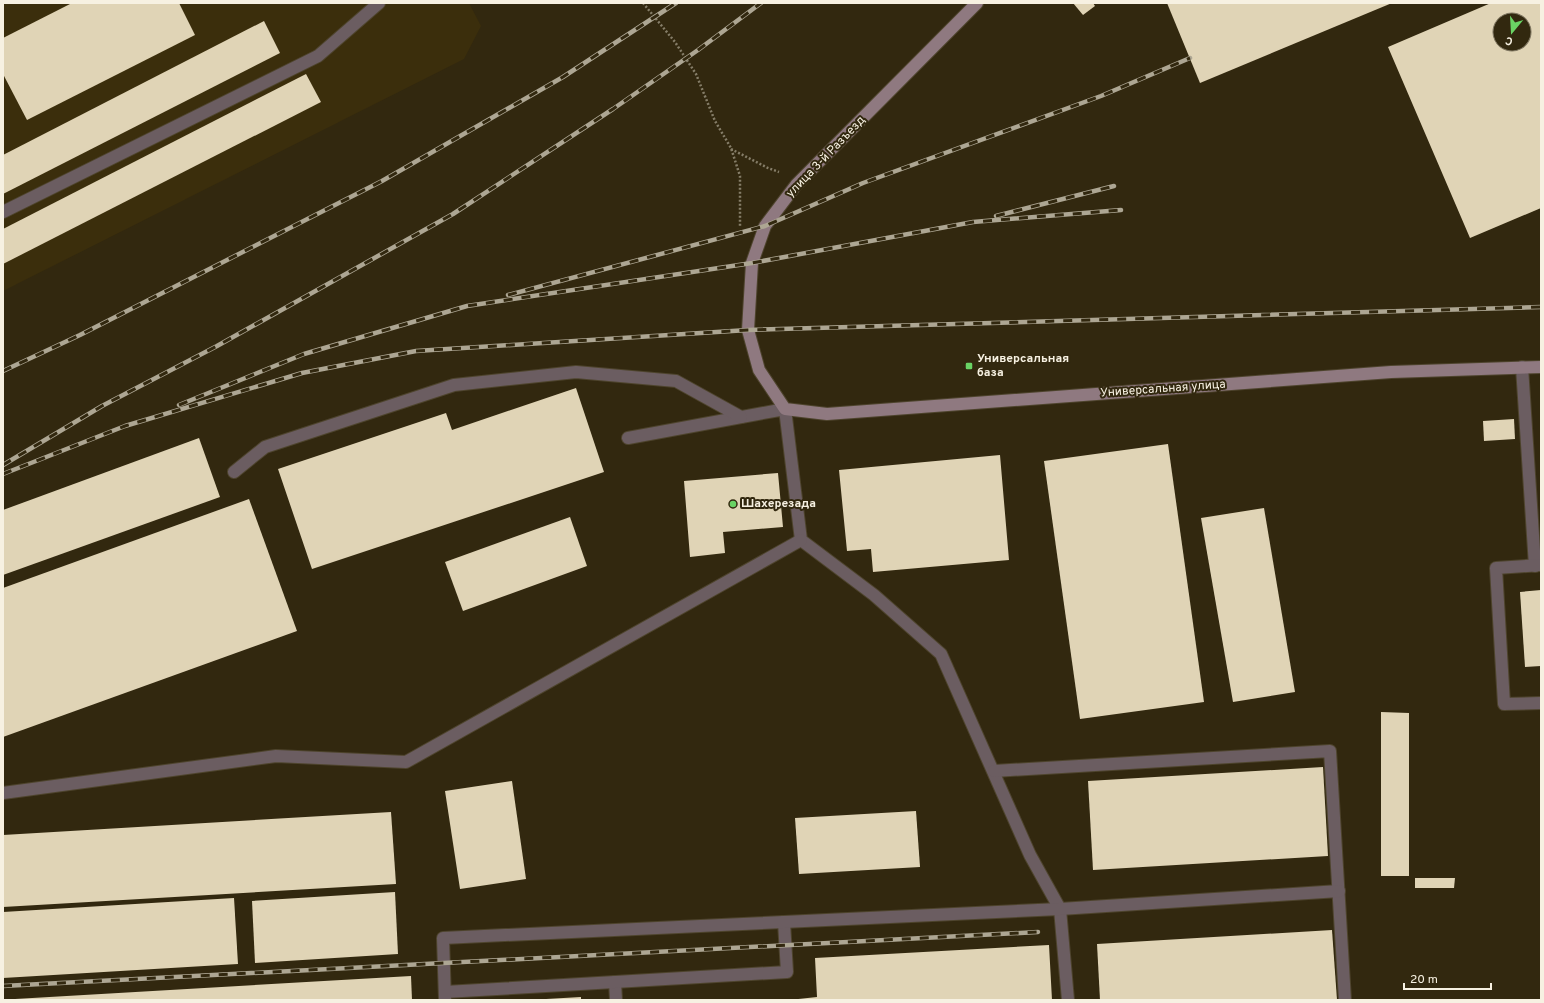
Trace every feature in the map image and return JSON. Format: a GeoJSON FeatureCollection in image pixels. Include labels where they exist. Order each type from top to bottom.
{"type":"FeatureCollection","features":[{"type":"Feature","properties":{"kind":"street","name":"улица 3-й Разъезд"},"geometry":{"type":"LineString","coordinates":[[785,409],[759,370],[748,330],[752,263],[765,226],[802,180],[977,3]]}},
{"type":"Feature","properties":{"kind":"street","name":"Универсальная улица"},"geometry":{"type":"LineString","coordinates":[[785,409],[827,414],[1391,372],[1541,367]]}},
{"type":"Feature","properties":{"kind":"lane"},"geometry":{"type":"LineString","coordinates":[[3,212],[318,56],[379,3]]}},
{"type":"Feature","properties":{"kind":"lane"},"geometry":{"type":"LineString","coordinates":[[1522,367],[1538,566],[1496,568],[1504,704],[1541,702]]}},
{"type":"Feature","properties":{"kind":"lane"},"geometry":{"type":"LineString","coordinates":[[234,472],[265,447],[454,385],[462,384],[576,372],[676,381],[741,417]]}},
{"type":"Feature","properties":{"kind":"lane"},"geometry":{"type":"LineString","coordinates":[[628,438],[785,409],[801,540],[874,595],[941,654],[1030,855],[1060,909],[1068,1000]]}},
{"type":"Feature","properties":{"kind":"lane"},"geometry":{"type":"LineString","coordinates":[[3,794],[276,756],[406,762],[801,540]]}},
{"type":"Feature","properties":{"kind":"lane"},"geometry":{"type":"LineString","coordinates":[[994,771],[1330,751],[1345,1000]]}},
{"type":"Feature","properties":{"kind":"lane"},"geometry":{"type":"LineString","coordinates":[[784,922],[787,972],[614,982],[445,996],[443,938],[1060,909],[1339,891]]}},
{"type":"Feature","properties":{"kind":"lane"},"geometry":{"type":"LineString","coordinates":[[614,982],[616,1000]]}},
{"type":"Feature","properties":{"kind":"path"},"geometry":{"type":"LineString","coordinates":[[643,3],[675,42],[696,74],[715,121],[731,148],[740,176],[742,212],[740,234]]}},
{"type":"Feature","properties":{"kind":"path"},"geometry":{"type":"LineString","coordinates":[[731,148],[768,168],[802,180]]}},
{"type":"Feature","properties":{"kind":"shaded area"},"geometry":{"type":"Polygon","coordinates":[[[3,3],[469,3],[481,26],[464,59],[3,291],[3,3]]]}},
{"type":"Feature","properties":{"kind":"building"},"geometry":{"type":"Polygon","coordinates":[[[72,3],[179,3],[195,35],[27,120],[3,74],[3,38],[72,3]]]}},
{"type":"Feature","properties":{"kind":"building"},"geometry":{"type":"Polygon","coordinates":[[[1073,3],[1093,3],[1095,6],[1083,15],[1073,3]]]}},
{"type":"Feature","properties":{"kind":"building"},"geometry":{"type":"Polygon","coordinates":[[[1167,3],[1392,3],[1200,83],[1167,3]]]}},
{"type":"Feature","properties":{"kind":"building"},"geometry":{"type":"Polygon","coordinates":[[[1491,3],[1541,3],[1541,208],[1470,238],[1388,47],[1491,3]]]}},
{"type":"Feature","properties":{"kind":"building"},"geometry":{"type":"Polygon","coordinates":[[[264,21],[280,53],[3,194],[3,155],[264,21]]]}},
{"type":"Feature","properties":{"kind":"building"},"geometry":{"type":"Polygon","coordinates":[[[306,74],[321,102],[3,264],[3,229],[306,74]]]}},
{"type":"Feature","properties":{"kind":"building"},"geometry":{"type":"Polygon","coordinates":[[[576,388],[604,472],[312,569],[278,469],[446,413],[452,430],[576,388]]]}},
{"type":"Feature","properties":{"kind":"building"},"geometry":{"type":"Polygon","coordinates":[[[1514,419],[1515,439],[1484,441],[1483,421],[1514,419]]]}},
{"type":"Feature","properties":{"kind":"building"},"geometry":{"type":"Polygon","coordinates":[[[199,438],[220,497],[3,575],[3,510],[199,438]]]}},
{"type":"Feature","properties":{"kind":"building"},"geometry":{"type":"Polygon","coordinates":[[[1168,444],[1204,702],[1080,719],[1044,461],[1168,444]]]}},
{"type":"Feature","properties":{"kind":"building"},"geometry":{"type":"Polygon","coordinates":[[[1000,455],[1009,560],[873,572],[871,549],[847,551],[839,470],[1000,455]]]}},
{"type":"Feature","properties":{"kind":"building","name":"Шахерезада"},"geometry":{"type":"Polygon","coordinates":[[[778,473],[783,527],[723,532],[725,553],[690,557],[684,481],[778,473]]]}},
{"type":"Feature","properties":{"kind":"building"},"geometry":{"type":"Polygon","coordinates":[[[249,499],[297,631],[3,737],[3,588],[249,499]]]}},
{"type":"Feature","properties":{"kind":"building"},"geometry":{"type":"Polygon","coordinates":[[[1264,508],[1295,692],[1233,702],[1201,518],[1264,508]]]}},
{"type":"Feature","properties":{"kind":"building"},"geometry":{"type":"Polygon","coordinates":[[[570,517],[587,566],[463,611],[445,562],[570,517]]]}},
{"type":"Feature","properties":{"kind":"building"},"geometry":{"type":"Polygon","coordinates":[[[1541,590],[1541,666],[1525,667],[1520,592],[1541,590]]]}},
{"type":"Feature","properties":{"kind":"building"},"geometry":{"type":"Polygon","coordinates":[[[1381,712],[1409,713],[1409,876],[1381,876],[1381,712]]]}},
{"type":"Feature","properties":{"kind":"building"},"geometry":{"type":"Polygon","coordinates":[[[1323,767],[1328,856],[1093,870],[1088,781],[1323,767]]]}},
{"type":"Feature","properties":{"kind":"building"},"geometry":{"type":"Polygon","coordinates":[[[512,781],[526,879],[460,889],[445,791],[512,781]]]}},
{"type":"Feature","properties":{"kind":"building"},"geometry":{"type":"Polygon","coordinates":[[[916,811],[920,867],[799,874],[795,818],[916,811]]]}},
{"type":"Feature","properties":{"kind":"building"},"geometry":{"type":"Polygon","coordinates":[[[391,812],[396,884],[3,907],[3,835],[391,812]]]}},
{"type":"Feature","properties":{"kind":"building"},"geometry":{"type":"Polygon","coordinates":[[[1415,878],[1455,878],[1454,888],[1415,888],[1415,878]]]}},
{"type":"Feature","properties":{"kind":"building"},"geometry":{"type":"Polygon","coordinates":[[[395,892],[398,954],[255,963],[252,901],[395,892]]]}},
{"type":"Feature","properties":{"kind":"building"},"geometry":{"type":"Polygon","coordinates":[[[234,898],[238,964],[3,978],[3,912],[234,898]]]}},
{"type":"Feature","properties":{"kind":"building"},"geometry":{"type":"Polygon","coordinates":[[[1332,930],[1337,1000],[1100,1000],[1097,944],[1332,930]]]}},
{"type":"Feature","properties":{"kind":"building"},"geometry":{"type":"Polygon","coordinates":[[[1049,945],[1052,1000],[789,1000],[817,997],[815,958],[1049,945]]]}},
{"type":"Feature","properties":{"kind":"building"},"geometry":{"type":"Polygon","coordinates":[[[411,976],[412,1000],[15,1000],[15,999],[411,976]]]}},
{"type":"Feature","properties":{"kind":"building"},"geometry":{"type":"Polygon","coordinates":[[[581,997],[581,1000],[546,1000],[546,999],[581,997]]]}},
{"type":"Feature","properties":{"kind":"railway"},"geometry":{"type":"LineString","coordinates":[[3,371],[80,335],[382,181],[563,77],[676,3]]}},
{"type":"Feature","properties":{"kind":"railway"},"geometry":{"type":"LineString","coordinates":[[3,465],[102,406],[217,346],[453,214],[613,109],[698,50],[761,3]]}},
{"type":"Feature","properties":{"kind":"railway"},"geometry":{"type":"LineString","coordinates":[[508,295],[765,226],[863,183],[1101,96],[1190,58]]}},
{"type":"Feature","properties":{"kind":"railway"},"geometry":{"type":"LineString","coordinates":[[996,216],[1114,186]]}},
{"type":"Feature","properties":{"kind":"railway"},"geometry":{"type":"LineString","coordinates":[[179,405],[304,354],[467,306],[752,263],[973,222],[1121,210]]}},
{"type":"Feature","properties":{"kind":"railway"},"geometry":{"type":"LineString","coordinates":[[3,474],[125,426],[302,373],[416,351],[748,330],[1541,307]]}},
{"type":"Feature","properties":{"kind":"railway"},"geometry":{"type":"LineString","coordinates":[[3,986],[1038,932]]}},
{"type":"Feature","properties":{"kind":"place","name":"Универсальная база"},"geometry":{"type":"Point","coordinates":[969,366]}},
{"type":"Feature","properties":{"kind":"place","name":"Шахерезада"},"geometry":{"type":"Point","coordinates":[733,504]}}]}
